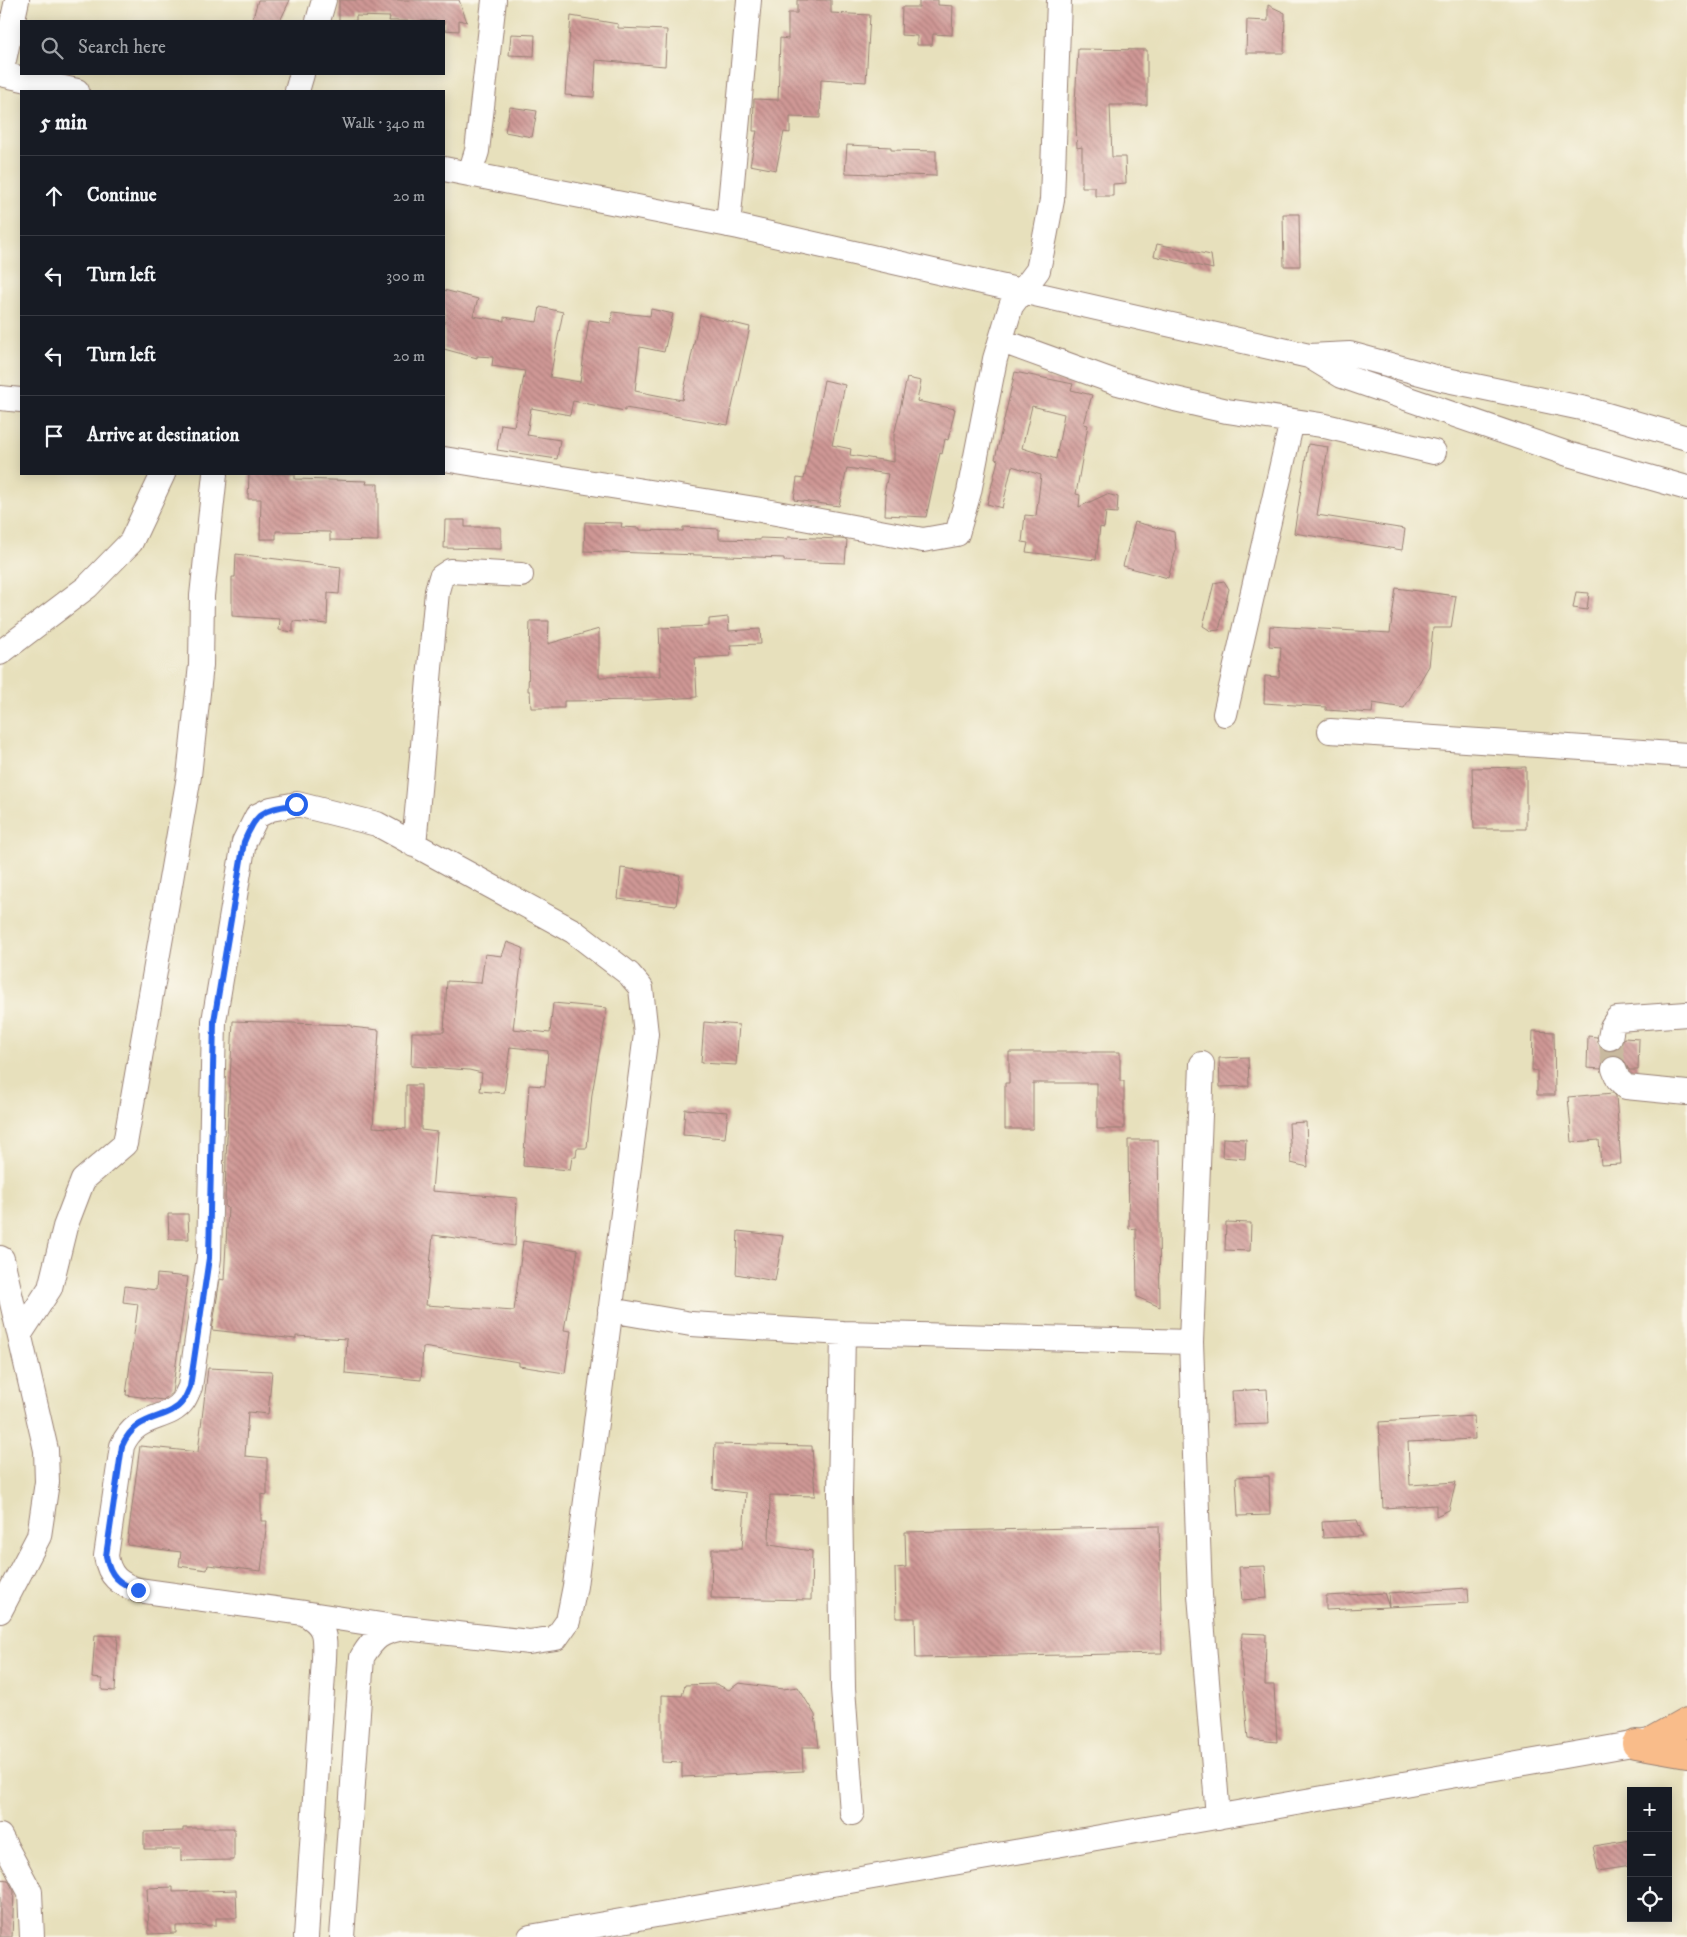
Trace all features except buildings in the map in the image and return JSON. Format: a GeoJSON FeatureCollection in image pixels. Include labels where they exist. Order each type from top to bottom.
{"type":"FeatureCollection","features":[{"type":"Feature","properties":{"kind":"main road"},"geometry":{"type":"LineString","coordinates":[[1646,1742],[1687,1722]]}},
{"type":"Feature","properties":{"kind":"main road"},"geometry":{"type":"LineString","coordinates":[[1646,1742],[1687,1753]]}},
{"type":"Feature","properties":{"kind":"street"},"geometry":{"type":"LineString","coordinates":[[17,0],[1,74],[73,90]]}},
{"type":"Feature","properties":{"kind":"street"},"geometry":{"type":"LineString","coordinates":[[318,20],[324,0]]}},
{"type":"Feature","properties":{"kind":"street"},"geometry":{"type":"LineString","coordinates":[[470,174],[477,151],[494,0]]}},
{"type":"Feature","properties":{"kind":"street"},"geometry":{"type":"LineString","coordinates":[[728,225],[749,0]]}},
{"type":"Feature","properties":{"kind":"street"},"geometry":{"type":"LineString","coordinates":[[445,460],[755,509],[923,540],[956,534],[969,492],[995,359],[1011,306],[1038,270],[1052,200],[1059,0]]}},
{"type":"Feature","properties":{"kind":"street"},"geometry":{"type":"LineString","coordinates":[[297,90],[302,75]]}},
{"type":"Feature","properties":{"kind":"street"},"geometry":{"type":"LineString","coordinates":[[445,168],[728,225],[1309,356],[1350,354],[1442,379],[1586,409],[1687,438]]}},
{"type":"Feature","properties":{"kind":"street"},"geometry":{"type":"LineString","coordinates":[[1002,341],[1128,386],[1227,411],[1367,434],[1434,452]]}},
{"type":"Feature","properties":{"kind":"street"},"geometry":{"type":"LineString","coordinates":[[1309,356],[1342,376],[1568,454],[1687,488]]}},
{"type":"Feature","properties":{"kind":"street"},"geometry":{"type":"LineString","coordinates":[[0,398],[20,400]]}},
{"type":"Feature","properties":{"kind":"street"},"geometry":{"type":"LineString","coordinates":[[1225,714],[1292,421]]}},
{"type":"Feature","properties":{"kind":"street"},"geometry":{"type":"LineString","coordinates":[[0,653],[87,587],[131,542],[163,475]]}},
{"type":"Feature","properties":{"kind":"street"},"geometry":{"type":"LineString","coordinates":[[20,1334],[50,1288],[65,1227],[83,1180],[125,1144],[189,776],[201,665],[202,596],[215,475]]}},
{"type":"Feature","properties":{"kind":"street"},"geometry":{"type":"LineString","coordinates":[[414,845],[437,591],[441,576],[450,571],[521,575]]}},
{"type":"Feature","properties":{"kind":"street"},"geometry":{"type":"LineString","coordinates":[[1330,731],[1687,756]]}},
{"type":"Feature","properties":{"kind":"street"},"geometry":{"type":"LineString","coordinates":[[296,804],[377,824],[573,932],[629,974],[641,988],[646,1034],[610,1310],[576,1576],[568,1621],[556,1638],[529,1642],[405,1628],[138,1590],[125,1586],[115,1579],[108,1569],[108,1547],[122,1446],[127,1434],[137,1426],[183,1402],[190,1387],[209,1258],[214,1021],[244,842],[250,826],[257,816],[272,808],[296,804]]}},
{"type":"Feature","properties":{"kind":"street"},"geometry":{"type":"LineString","coordinates":[[1610,1038],[1612,1026],[1616,1019],[1687,1014]]}},
{"type":"Feature","properties":{"kind":"street"},"geometry":{"type":"LineString","coordinates":[[1202,1064],[1190,1342],[1200,1595],[1218,1817]]}},
{"type":"Feature","properties":{"kind":"street"},"geometry":{"type":"LineString","coordinates":[[1614,1069],[1618,1079],[1626,1087],[1687,1093]]}},
{"type":"Feature","properties":{"kind":"street"},"geometry":{"type":"LineString","coordinates":[[0,1258],[20,1334],[46,1450],[47,1482],[39,1536],[0,1612]]}},
{"type":"Feature","properties":{"kind":"street"},"geometry":{"type":"LineString","coordinates":[[610,1310],[691,1324],[843,1333],[1190,1342]]}},
{"type":"Feature","properties":{"kind":"street"},"geometry":{"type":"LineString","coordinates":[[843,1333],[840,1492],[843,1669],[852,1813]]}},
{"type":"Feature","properties":{"kind":"street"},"geometry":{"type":"LineString","coordinates":[[304,1613],[318,1621],[325,1636],[306,1937]]}},
{"type":"Feature","properties":{"kind":"street"},"geometry":{"type":"LineString","coordinates":[[342,1937],[362,1657],[371,1642],[385,1631],[405,1628]]}},
{"type":"Feature","properties":{"kind":"street"},"geometry":{"type":"LineString","coordinates":[[530,1937],[1646,1742],[1687,1737]]}},
{"type":"Feature","properties":{"kind":"street"},"geometry":{"type":"LineString","coordinates":[[0,1836],[30,1892],[32,1937]]}},
{"type":"Feature","properties":{"kind":"tunnel"},"geometry":{"type":"LineString","coordinates":[[1610,1038],[1614,1069]]}},
{"type":"Feature","properties":{"kind":"route"},"geometry":{"type":"LineString","coordinates":[[138,1590],[125,1586],[115,1579],[108,1569],[106,1556],[122,1446],[127,1434],[137,1426],[183,1402],[190,1387],[209,1258],[214,1021],[244,842],[250,826],[257,816],[272,808],[296,804]]}}]}
